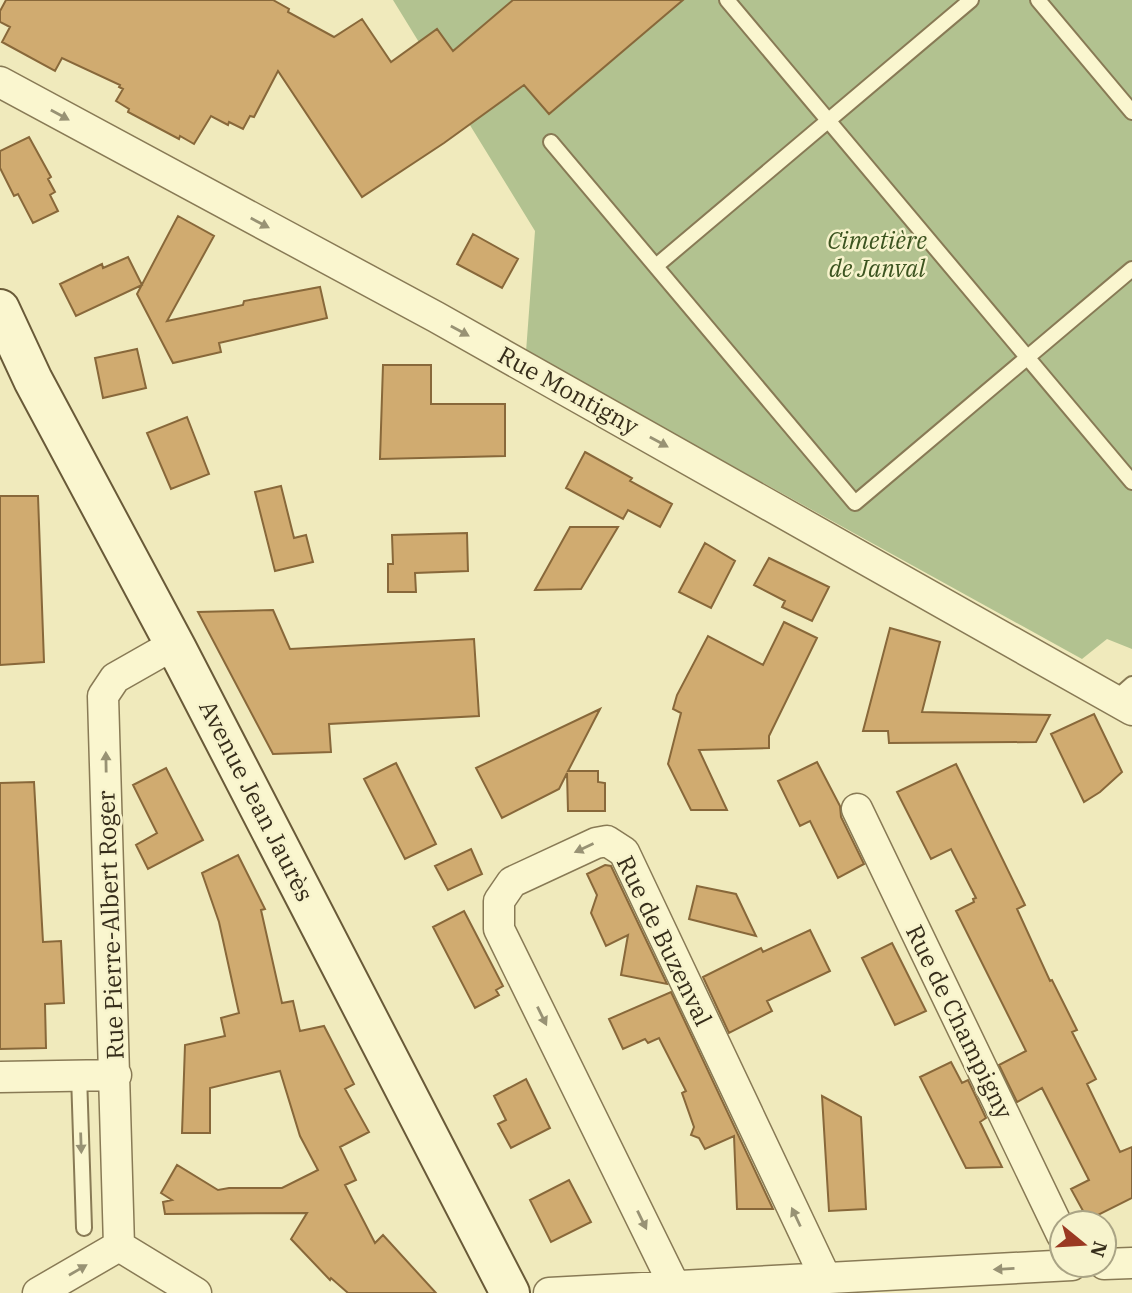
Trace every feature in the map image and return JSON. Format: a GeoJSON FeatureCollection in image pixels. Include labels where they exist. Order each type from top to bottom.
{"type":"FeatureCollection","features":[{"type":"Feature","properties":{"kind":"street","name":"Rue Montigny"},"geometry":{"type":"LineString","coordinates":[[0,82],[436,317],[1126,698]]}},
{"type":"Feature","properties":{"kind":"street","name":"Avenue Jean Jaurès"},"geometry":{"type":"LineString","coordinates":[[0,309],[45,403],[177,649],[510,1293]]}},
{"type":"Feature","properties":{"kind":"street","name":"Rue Pierre-Albert Roger"},"geometry":{"type":"LineString","coordinates":[[119,1246],[103,696],[115,678],[159,653],[177,649]]}},
{"type":"Feature","properties":{"kind":"street","name":"Rue de Champigny"},"geometry":{"type":"LineString","coordinates":[[857,809],[1049,1209]]}},
{"type":"Feature","properties":{"kind":"street","name":"Rue de Buzenval"},"geometry":{"type":"LineString","coordinates":[[674,1285],[499,929],[499,901],[512,882],[596,843],[607,841],[624,852],[826,1279]]}},
{"type":"Feature","properties":{"kind":"street"},"geometry":{"type":"LineString","coordinates":[[0,1077],[116,1075]]}},
{"type":"Feature","properties":{"kind":"street"},"geometry":{"type":"LineString","coordinates":[[37,1293],[119,1246],[197,1293]]}},
{"type":"Feature","properties":{"kind":"street"},"geometry":{"type":"LineString","coordinates":[[549,1293],[1048,1266]]}},
{"type":"Feature","properties":{"kind":"lane"},"geometry":{"type":"LineString","coordinates":[[727,0],[1132,482]]}},
{"type":"Feature","properties":{"kind":"lane"},"geometry":{"type":"LineString","coordinates":[[656,266],[971,0]]}},
{"type":"Feature","properties":{"kind":"lane"},"geometry":{"type":"LineString","coordinates":[[1038,0],[1132,112]]}},
{"type":"Feature","properties":{"kind":"lane"},"geometry":{"type":"LineString","coordinates":[[551,142],[855,503],[1132,269]]}},
{"type":"Feature","properties":{"kind":"lane"},"geometry":{"type":"LineString","coordinates":[[79,1075],[84,1228]]}},
{"type":"Feature","properties":{"kind":"green space","name":"Cimetière de Janval"},"geometry":{"type":"Polygon","coordinates":[[[393,0],[1132,0],[1132,649],[1107,639],[1082,659],[526,352],[535,231],[393,0]]]}},
{"type":"Feature","properties":{"kind":"building"},"geometry":{"type":"Polygon","coordinates":[[[6,0],[273,0],[289,9],[288,12],[334,37],[362,19],[391,62],[437,29],[453,51],[513,0],[683,0],[549,114],[524,85],[444,143],[362,197],[278,71],[254,117],[250,116],[243,129],[211,116],[194,144],[128,112],[129,109],[116,101],[123,89],[120,85],[62,58],[55,71],[2,42],[10,27],[0,22],[0,11],[6,0]]]}},
{"type":"Feature","properties":{"kind":"building"},"geometry":{"type":"Polygon","coordinates":[[[29,137],[51,177],[48,179],[55,192],[50,195],[58,211],[33,223],[18,194],[14,196],[0,168],[0,151],[29,137]]]}},
{"type":"Feature","properties":{"kind":"building"},"geometry":{"type":"Polygon","coordinates":[[[178,216],[214,236],[167,321],[243,305],[244,301],[320,287],[327,318],[219,343],[221,352],[173,363],[137,294],[178,216]]]}},
{"type":"Feature","properties":{"kind":"building"},"geometry":{"type":"Polygon","coordinates":[[[473,234],[518,259],[502,288],[457,264],[473,234]]]}},
{"type":"Feature","properties":{"kind":"building"},"geometry":{"type":"Polygon","coordinates":[[[128,257],[142,285],[76,316],[60,284],[102,264],[103,268],[128,257]]]}},
{"type":"Feature","properties":{"kind":"building"},"geometry":{"type":"Polygon","coordinates":[[[137,349],[146,388],[103,398],[95,358],[137,349]]]}},
{"type":"Feature","properties":{"kind":"building"},"geometry":{"type":"Polygon","coordinates":[[[383,365],[431,365],[431,404],[505,404],[505,456],[380,459],[383,365]]]}},
{"type":"Feature","properties":{"kind":"building"},"geometry":{"type":"Polygon","coordinates":[[[187,417],[209,474],[171,489],[147,433],[187,417]]]}},
{"type":"Feature","properties":{"kind":"building"},"geometry":{"type":"Polygon","coordinates":[[[585,452],[672,504],[660,527],[628,510],[623,519],[566,488],[585,452]]]}},
{"type":"Feature","properties":{"kind":"building"},"geometry":{"type":"Polygon","coordinates":[[[281,486],[294,538],[306,535],[313,562],[275,571],[255,492],[281,486]]]}},
{"type":"Feature","properties":{"kind":"building"},"geometry":{"type":"Polygon","coordinates":[[[0,496],[38,496],[44,662],[0,665],[0,496]]]}},
{"type":"Feature","properties":{"kind":"building"},"geometry":{"type":"Polygon","coordinates":[[[570,527],[618,527],[581,589],[535,590],[570,527]]]}},
{"type":"Feature","properties":{"kind":"building"},"geometry":{"type":"Polygon","coordinates":[[[467,533],[468,571],[415,573],[416,592],[388,592],[388,564],[393,564],[392,535],[467,533]]]}},
{"type":"Feature","properties":{"kind":"building"},"geometry":{"type":"Polygon","coordinates":[[[705,543],[735,561],[711,608],[679,592],[705,543]]]}},
{"type":"Feature","properties":{"kind":"building"},"geometry":{"type":"Polygon","coordinates":[[[769,558],[829,587],[812,621],[782,607],[785,601],[754,585],[769,558]]]}},
{"type":"Feature","properties":{"kind":"building"},"geometry":{"type":"Polygon","coordinates":[[[273,610],[290,649],[474,639],[479,716],[329,724],[331,752],[273,754],[198,612],[273,610]]]}},
{"type":"Feature","properties":{"kind":"building"},"geometry":{"type":"Polygon","coordinates":[[[784,622],[817,638],[769,736],[769,748],[699,750],[727,810],[691,810],[668,764],[681,713],[673,709],[677,695],[708,636],[763,665],[784,622]]]}},
{"type":"Feature","properties":{"kind":"building"},"geometry":{"type":"Polygon","coordinates":[[[890,628],[940,642],[922,712],[1050,715],[1036,742],[889,743],[888,731],[863,731],[890,628]]]}},
{"type":"Feature","properties":{"kind":"building"},"geometry":{"type":"Polygon","coordinates":[[[600,709],[568,771],[598,771],[598,782],[605,783],[605,811],[568,811],[567,773],[559,789],[502,818],[476,768],[600,709]]]}},
{"type":"Feature","properties":{"kind":"building"},"geometry":{"type":"Polygon","coordinates":[[[1094,714],[1122,772],[1084,802],[1051,734],[1094,714]]]}},
{"type":"Feature","properties":{"kind":"building"},"geometry":{"type":"Polygon","coordinates":[[[817,762],[840,806],[841,817],[864,864],[838,878],[810,821],[800,826],[778,781],[817,762]]]}},
{"type":"Feature","properties":{"kind":"building"},"geometry":{"type":"Polygon","coordinates":[[[396,763],[436,844],[405,859],[364,779],[396,763]]]}},
{"type":"Feature","properties":{"kind":"building"},"geometry":{"type":"Polygon","coordinates":[[[956,764],[1025,905],[1017,909],[1050,981],[1052,980],[1077,1030],[1072,1032],[1096,1079],[1087,1084],[1120,1152],[1132,1147],[1132,1198],[1110,1209],[1082,1209],[1071,1189],[1089,1180],[1042,1088],[1017,1102],[999,1065],[1026,1051],[956,911],[974,902],[973,899],[976,898],[951,849],[931,859],[897,792],[956,764]]]}},
{"type":"Feature","properties":{"kind":"building"},"geometry":{"type":"Polygon","coordinates":[[[166,768],[203,840],[148,869],[136,845],[157,833],[133,785],[166,768]]]}},
{"type":"Feature","properties":{"kind":"building"},"geometry":{"type":"Polygon","coordinates":[[[34,782],[43,942],[61,941],[64,1003],[45,1004],[46,1048],[0,1049],[0,783],[34,782]]]}},
{"type":"Feature","properties":{"kind":"building"},"geometry":{"type":"Polygon","coordinates":[[[471,849],[482,874],[448,890],[435,866],[471,849]]]}},
{"type":"Feature","properties":{"kind":"building"},"geometry":{"type":"Polygon","coordinates":[[[238,855],[265,909],[261,910],[282,1003],[293,1001],[300,1031],[324,1026],[354,1084],[345,1089],[369,1132],[340,1147],[356,1180],[345,1185],[375,1243],[383,1235],[436,1293],[348,1293],[331,1278],[330,1280],[291,1239],[307,1213],[165,1214],[163,1202],[172,1200],[161,1193],[177,1165],[218,1190],[282,1188],[318,1170],[300,1136],[280,1071],[210,1088],[210,1133],[182,1133],[185,1045],[225,1036],[221,1018],[239,1013],[219,922],[202,873],[238,855]]]}},
{"type":"Feature","properties":{"kind":"building"},"geometry":{"type":"Polygon","coordinates":[[[605,865],[611,866],[667,984],[621,975],[628,935],[606,946],[591,913],[597,895],[587,874],[605,865]]]}},
{"type":"Feature","properties":{"kind":"building"},"geometry":{"type":"Polygon","coordinates":[[[697,886],[736,894],[756,936],[689,919],[697,886]]]}},
{"type":"Feature","properties":{"kind":"building"},"geometry":{"type":"Polygon","coordinates":[[[464,911],[503,986],[496,990],[499,995],[475,1008],[433,927],[464,911]]]}},
{"type":"Feature","properties":{"kind":"building"},"geometry":{"type":"Polygon","coordinates":[[[810,930],[830,971],[767,1001],[772,1011],[729,1033],[703,977],[761,948],[763,952],[810,930]]]}},
{"type":"Feature","properties":{"kind":"building"},"geometry":{"type":"Polygon","coordinates":[[[892,943],[926,1011],[895,1025],[862,958],[892,943]]]}},
{"type":"Feature","properties":{"kind":"building"},"geometry":{"type":"Polygon","coordinates":[[[671,992],[773,1209],[737,1209],[734,1136],[705,1149],[699,1138],[691,1135],[694,1127],[682,1093],[686,1091],[659,1038],[648,1043],[645,1039],[623,1049],[609,1019],[671,992]]]}},
{"type":"Feature","properties":{"kind":"building"},"geometry":{"type":"Polygon","coordinates":[[[951,1062],[962,1083],[968,1080],[986,1118],[980,1122],[1002,1167],[966,1168],[920,1077],[951,1062]]]}},
{"type":"Feature","properties":{"kind":"building"},"geometry":{"type":"Polygon","coordinates":[[[526,1079],[550,1128],[511,1148],[498,1124],[506,1120],[494,1096],[526,1079]]]}},
{"type":"Feature","properties":{"kind":"building"},"geometry":{"type":"Polygon","coordinates":[[[822,1096],[861,1117],[866,1209],[829,1211],[822,1096]]]}},
{"type":"Feature","properties":{"kind":"building"},"geometry":{"type":"Polygon","coordinates":[[[569,1180],[591,1222],[551,1242],[530,1200],[569,1180]]]}}]}
